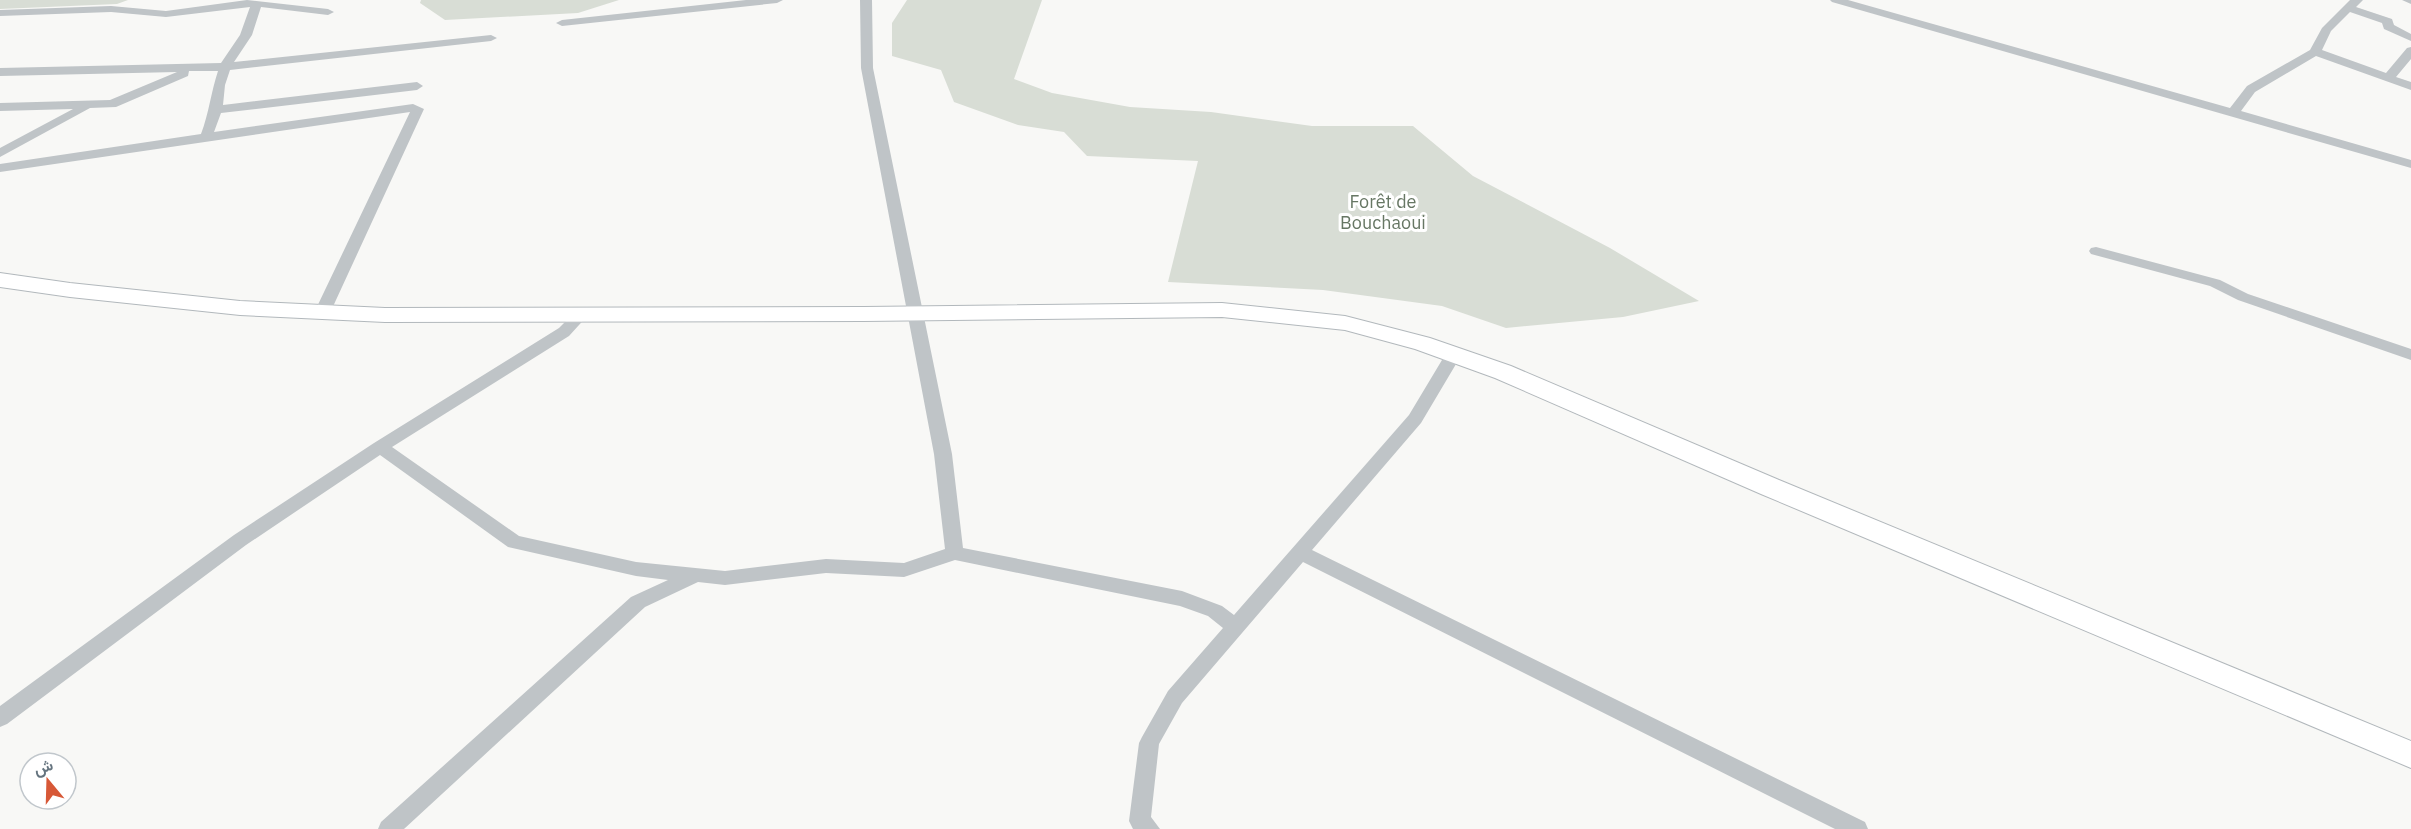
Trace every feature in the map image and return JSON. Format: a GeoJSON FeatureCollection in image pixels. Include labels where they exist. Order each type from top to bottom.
{"type":"FeatureCollection","features":[{"type":"Feature","properties":{"kind":"main road"},"geometry":{"type":"LineString","coordinates":[[0,280],[70,290],[240,308],[322,313],[917,314],[1222,310],[1345,323],[1422,343],[1503,372],[1770,487],[2411,755]]}},
{"type":"Feature","properties":{"kind":"street"},"geometry":{"type":"LineString","coordinates":[[0,13],[111,9],[142,14],[166,14],[283,0]]}},
{"type":"Feature","properties":{"kind":"street"},"geometry":{"type":"LineString","coordinates":[[562,23],[777,0]]}},
{"type":"Feature","properties":{"kind":"street"},"geometry":{"type":"LineString","coordinates":[[866,0],[867,68],[943,454],[955,553]]}},
{"type":"Feature","properties":{"kind":"street"},"geometry":{"type":"LineString","coordinates":[[1836,0],[2411,164]]}},
{"type":"Feature","properties":{"kind":"street"},"geometry":{"type":"LineString","coordinates":[[255,2],[328,12]]}},
{"type":"Feature","properties":{"kind":"street"},"geometry":{"type":"LineString","coordinates":[[206,138],[216,110],[219,85],[225,67],[246,35],[255,2]]}},
{"type":"Feature","properties":{"kind":"street"},"geometry":{"type":"LineString","coordinates":[[2233,113],[2251,89],[2315,52],[2326,30],[2353,4],[2388,21],[2388,27],[2411,38]]}},
{"type":"Feature","properties":{"kind":"street"},"geometry":{"type":"LineString","coordinates":[[0,72],[225,67],[491,38]]}},
{"type":"Feature","properties":{"kind":"street"},"geometry":{"type":"LineString","coordinates":[[2388,79],[2411,51]]}},
{"type":"Feature","properties":{"kind":"street"},"geometry":{"type":"LineString","coordinates":[[2315,52],[2411,86]]}},
{"type":"Feature","properties":{"kind":"street"},"geometry":{"type":"LineString","coordinates":[[0,107],[112,104],[193,69]]}},
{"type":"Feature","properties":{"kind":"street"},"geometry":{"type":"LineString","coordinates":[[216,110],[417,86]]}},
{"type":"Feature","properties":{"kind":"street"},"geometry":{"type":"LineString","coordinates":[[4,150],[88,106]]}},
{"type":"Feature","properties":{"kind":"street"},"geometry":{"type":"LineString","coordinates":[[0,168],[370,113],[418,109],[322,313]]}},
{"type":"Feature","properties":{"kind":"street"},"geometry":{"type":"LineString","coordinates":[[2096,251],[2215,283],[2243,297],[2411,355]]}},
{"type":"Feature","properties":{"kind":"street"},"geometry":{"type":"LineString","coordinates":[[0,718],[240,540],[380,447],[564,332],[581,314]]}},
{"type":"Feature","properties":{"kind":"street"},"geometry":{"type":"LineString","coordinates":[[1149,829],[1140,821],[1149,743],[1175,697],[1415,419],[1454,354]]}},
{"type":"Feature","properties":{"kind":"street"},"geometry":{"type":"LineString","coordinates":[[380,447],[514,542],[636,569],[725,578],[826,566],[904,570],[955,553],[1182,599],[1215,610],[1235,627]]}},
{"type":"Feature","properties":{"kind":"street"},"geometry":{"type":"LineString","coordinates":[[1300,552],[1857,829]]}},
{"type":"Feature","properties":{"kind":"street"},"geometry":{"type":"LineString","coordinates":[[388,829],[638,602],[697,575]]}},
{"type":"Feature","properties":{"kind":"green space"},"geometry":{"type":"Polygon","coordinates":[[[0,0],[128,0],[117,4],[0,9],[0,0]]]}},
{"type":"Feature","properties":{"kind":"green space"},"geometry":{"type":"Polygon","coordinates":[[[421,0],[619,0],[578,13],[445,20],[420,3],[421,0]]]}},
{"type":"Feature","properties":{"kind":"green space","name":"Forêt de Bouchaoui"},"geometry":{"type":"Polygon","coordinates":[[[907,0],[1042,0],[1014,79],[1052,93],[1130,107],[1211,112],[1312,126],[1413,126],[1473,176],[1610,248],[1699,301],[1623,317],[1506,328],[1442,306],[1323,290],[1168,282],[1198,161],[1087,156],[1064,132],[1018,125],[954,102],[941,70],[892,56],[892,23],[907,0]]]}}]}
